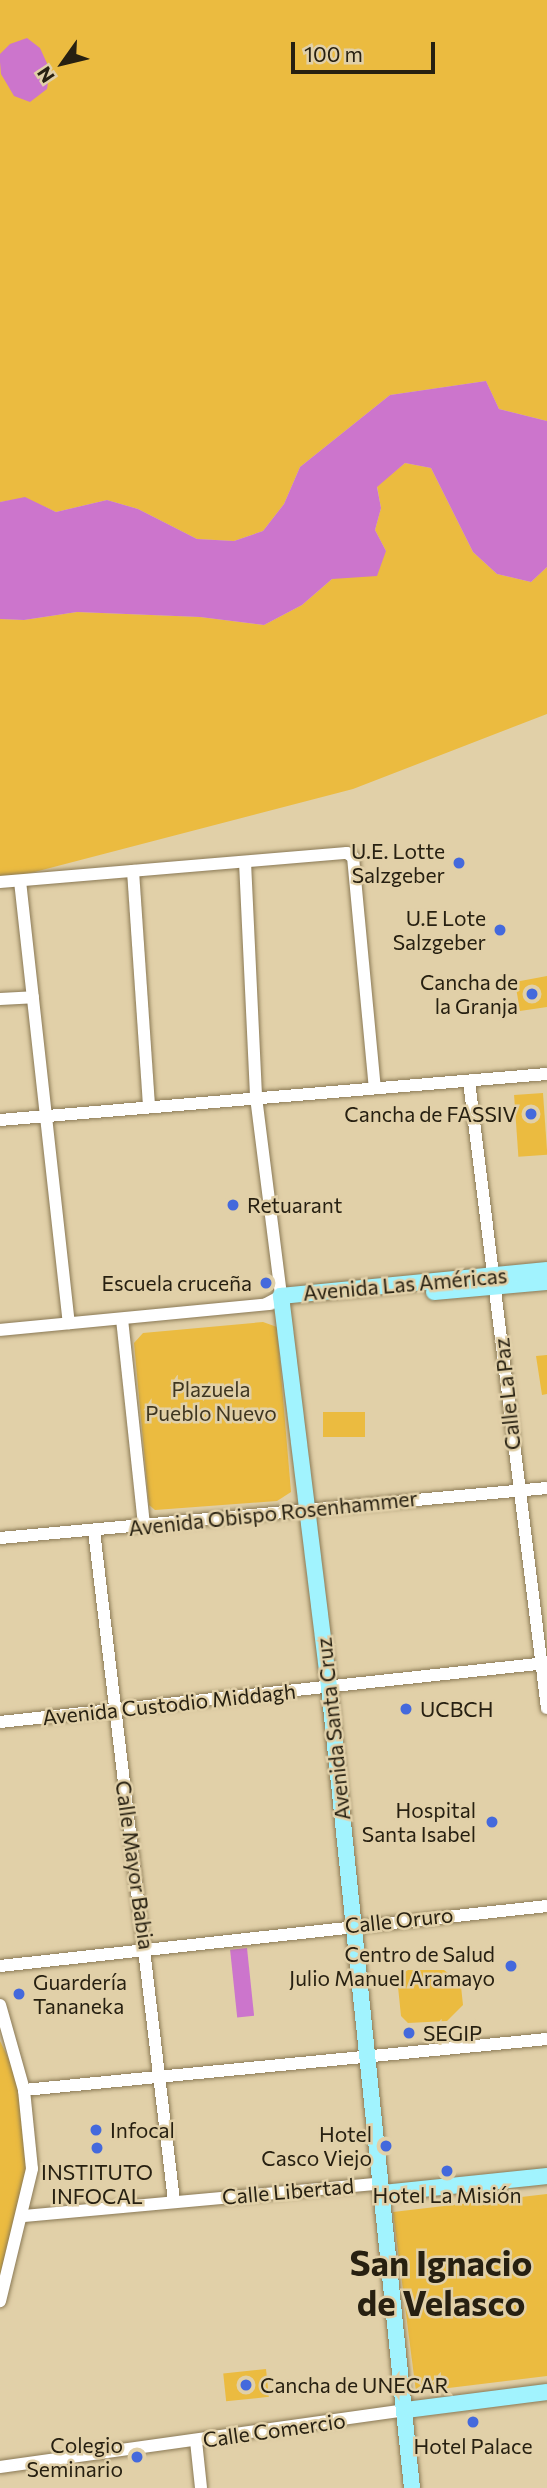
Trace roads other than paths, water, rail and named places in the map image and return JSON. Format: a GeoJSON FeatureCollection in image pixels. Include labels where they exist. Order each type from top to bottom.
{"type":"FeatureCollection","features":[{"type":"Feature","properties":{"kind":"main road","name":"Avenida Las Américas"},"geometry":{"type":"LineString","coordinates":[[495,1281],[547,1270]]}},
{"type":"Feature","properties":{"kind":"main road","name":"Avenida Las Américas"},"geometry":{"type":"LineString","coordinates":[[276,1301],[495,1281],[547,1282]]}},
{"type":"Feature","properties":{"kind":"main road","name":"Avenida Santa Cruz"},"geometry":{"type":"LineString","coordinates":[[276,1301],[308,1507],[329,1687],[412,2488]]}},
{"type":"Feature","properties":{"kind":"main road","name":"Calle Libertad"},"geometry":{"type":"LineString","coordinates":[[383,2193],[547,2176]]}},
{"type":"Feature","properties":{"kind":"main road","name":"Calle Comercio"},"geometry":{"type":"LineString","coordinates":[[406,2410],[547,2392]]}},
{"type":"Feature","properties":{"kind":"street"},"geometry":{"type":"LineString","coordinates":[[0,882],[245,862],[353,857],[375,1088]]}},
{"type":"Feature","properties":{"kind":"street","name":"Avenida Santa Cruz"},"geometry":{"type":"LineString","coordinates":[[245,862],[256,1097],[276,1301]]}},
{"type":"Feature","properties":{"kind":"street"},"geometry":{"type":"LineString","coordinates":[[133,871],[149,1106]]}},
{"type":"Feature","properties":{"kind":"street"},"geometry":{"type":"LineString","coordinates":[[20,881],[69,1323]]}},
{"type":"Feature","properties":{"kind":"street"},"geometry":{"type":"LineString","coordinates":[[0,999],[33,997]]}},
{"type":"Feature","properties":{"kind":"street"},"geometry":{"type":"LineString","coordinates":[[0,1119],[547,1074]]}},
{"type":"Feature","properties":{"kind":"street","name":"Calle La Paz"},"geometry":{"type":"LineString","coordinates":[[470,1081],[517,1491],[544,1663],[547,1708]]}},
{"type":"Feature","properties":{"kind":"street","name":"Avenida Las Américas"},"geometry":{"type":"LineString","coordinates":[[0,1329],[122,1319],[276,1301]]}},
{"type":"Feature","properties":{"kind":"street"},"geometry":{"type":"LineString","coordinates":[[122,1319],[144,1525]]}},
{"type":"Feature","properties":{"kind":"street","name":"Avenida Obispo Rosenhammer"},"geometry":{"type":"LineString","coordinates":[[0,1538],[94,1531],[308,1507],[547,1488]]}},
{"type":"Feature","properties":{"kind":"street","name":"Calle Mayor Babia"},"geometry":{"type":"LineString","coordinates":[[94,1531],[114,1709],[147,1948],[158,2076],[174,2201]]}},
{"type":"Feature","properties":{"kind":"street","name":"Avenida Custodio Middagh"},"geometry":{"type":"LineString","coordinates":[[0,1722],[544,1663]]}},
{"type":"Feature","properties":{"kind":"street","name":"Calle Oruro"},"geometry":{"type":"LineString","coordinates":[[0,1966],[354,1925],[547,1906]]}},
{"type":"Feature","properties":{"kind":"street"},"geometry":{"type":"LineString","coordinates":[[0,2005],[24,2090],[32,2169],[24,2216],[0,2301]]}},
{"type":"Feature","properties":{"kind":"street"},"geometry":{"type":"LineString","coordinates":[[24,2090],[547,2039]]}},
{"type":"Feature","properties":{"kind":"street","name":"Calle Libertad"},"geometry":{"type":"LineString","coordinates":[[24,2216],[375,2184],[383,2193]]}},
{"type":"Feature","properties":{"kind":"street","name":"Calle Comercio"},"geometry":{"type":"LineString","coordinates":[[0,2467],[406,2410]]}},
{"type":"Feature","properties":{"kind":"street"},"geometry":{"type":"LineString","coordinates":[[196,2441],[201,2488]]}},
{"type":"Feature","properties":{"kind":"place","name":"U.E. Lotte Salzgeber"},"geometry":{"type":"Point","coordinates":[459,863]}},
{"type":"Feature","properties":{"kind":"place","name":"U.E Lote Salzgeber"},"geometry":{"type":"Point","coordinates":[500,930]}},
{"type":"Feature","properties":{"kind":"place","name":"Cancha de la Granja"},"geometry":{"type":"Point","coordinates":[532,994]}},
{"type":"Feature","properties":{"kind":"place","name":"Cancha de FASSIV"},"geometry":{"type":"Point","coordinates":[531,1114]}},
{"type":"Feature","properties":{"kind":"place","name":"Retuarant"},"geometry":{"type":"Point","coordinates":[233,1205]}},
{"type":"Feature","properties":{"kind":"place","name":"Escuela cruceña"},"geometry":{"type":"Point","coordinates":[266,1283]}},
{"type":"Feature","properties":{"kind":"place","name":"UCBCH"},"geometry":{"type":"Point","coordinates":[406,1709]}},
{"type":"Feature","properties":{"kind":"place","name":"Hospital Santa Isabel"},"geometry":{"type":"Point","coordinates":[492,1822]}},
{"type":"Feature","properties":{"kind":"place","name":"Centro de Salud Julio Manuel Aramayo"},"geometry":{"type":"Point","coordinates":[511,1966]}},
{"type":"Feature","properties":{"kind":"place","name":"Guardería Tananeka"},"geometry":{"type":"Point","coordinates":[19,1994]}},
{"type":"Feature","properties":{"kind":"place","name":"SEGIP"},"geometry":{"type":"Point","coordinates":[409,2033]}},
{"type":"Feature","properties":{"kind":"place","name":"Infocal"},"geometry":{"type":"Point","coordinates":[96,2130]}},
{"type":"Feature","properties":{"kind":"place","name":"Hotel Casco Viejo"},"geometry":{"type":"Point","coordinates":[386,2146]}},
{"type":"Feature","properties":{"kind":"place","name":"INSTITUTO INFOCAL"},"geometry":{"type":"Point","coordinates":[97,2148]}},
{"type":"Feature","properties":{"kind":"place","name":"Hotel La Misión"},"geometry":{"type":"Point","coordinates":[447,2171]}},
{"type":"Feature","properties":{"kind":"place","name":"Cancha de UNECAR"},"geometry":{"type":"Point","coordinates":[246,2385]}},
{"type":"Feature","properties":{"kind":"place","name":"Hotel Palace"},"geometry":{"type":"Point","coordinates":[473,2422]}},
{"type":"Feature","properties":{"kind":"place","name":"Colegio Seminario"},"geometry":{"type":"Point","coordinates":[137,2457]}},
{"type":"Feature","properties":{"kind":"district","name":"San Ignacio de Velasco"},"geometry":{"type":"Point","coordinates":[441,2282]}},
{"type":"Feature","properties":{"kind":"park label","name":"Plazuela Pueblo Nuevo"},"geometry":{"type":"Point","coordinates":[211,1401]}}]}
